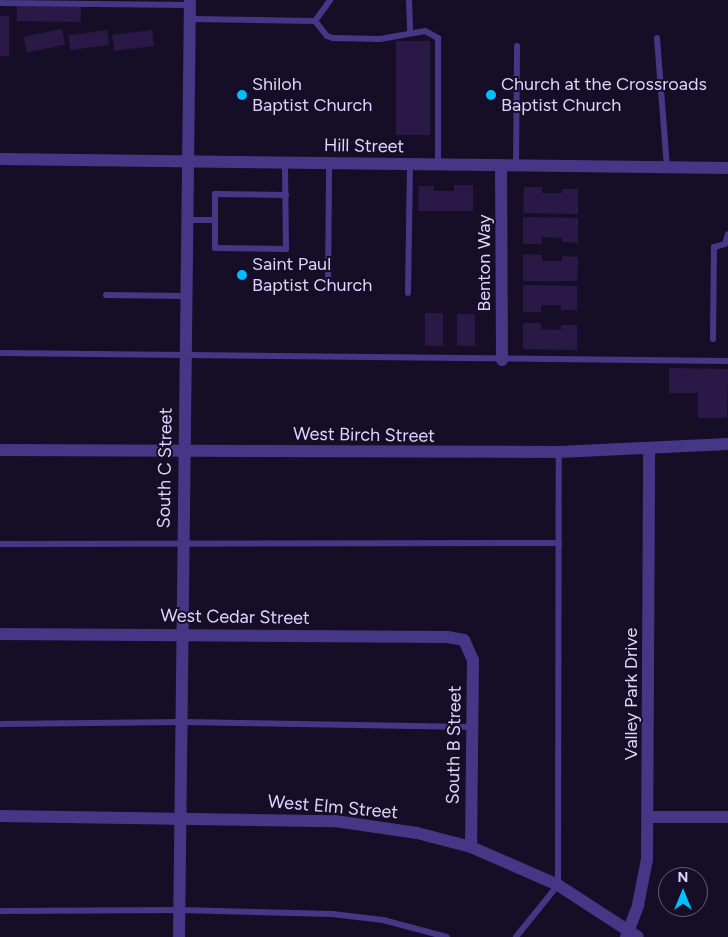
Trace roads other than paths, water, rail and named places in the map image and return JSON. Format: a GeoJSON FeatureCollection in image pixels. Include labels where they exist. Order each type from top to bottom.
{"type":"FeatureCollection","features":[{"type":"Feature","properties":{"kind":"street","name":"South C Street"},"geometry":{"type":"LineString","coordinates":[[179,937],[184,354],[188,220],[190,3]]}},
{"type":"Feature","properties":{"kind":"street","name":"Hill Street"},"geometry":{"type":"LineString","coordinates":[[0,159],[728,168]]}},
{"type":"Feature","properties":{"kind":"street","name":"Benton Way"},"geometry":{"type":"LineString","coordinates":[[501,166],[502,360]]}},
{"type":"Feature","properties":{"kind":"street","name":"West Birch Street"},"geometry":{"type":"LineString","coordinates":[[0,450],[559,452],[728,444]]}},
{"type":"Feature","properties":{"kind":"street","name":"Valley Park Drive"},"geometry":{"type":"LineString","coordinates":[[631,935],[643,885],[648,817],[649,448]]}},
{"type":"Feature","properties":{"kind":"street","name":"West Cedar Street"},"geometry":{"type":"LineString","coordinates":[[0,634],[182,633],[446,636],[468,644]]}},
{"type":"Feature","properties":{"kind":"street","name":"South B Street"},"geometry":{"type":"LineString","coordinates":[[468,644],[473,660],[471,846]]}},
{"type":"Feature","properties":{"kind":"street","name":"West Elm Street"},"geometry":{"type":"LineString","coordinates":[[0,816],[180,816],[335,821],[417,833],[471,846],[558,885],[631,935]]}},
{"type":"Feature","properties":{"kind":"street"},"geometry":{"type":"LineString","coordinates":[[648,817],[728,817]]}},
{"type":"Feature","properties":{"kind":"lane"},"geometry":{"type":"LineString","coordinates":[[315,21],[330,0]]}},
{"type":"Feature","properties":{"kind":"lane"},"geometry":{"type":"LineString","coordinates":[[409,0],[410,33]]}},
{"type":"Feature","properties":{"kind":"lane"},"geometry":{"type":"LineString","coordinates":[[0,3],[190,3]]}},
{"type":"Feature","properties":{"kind":"lane"},"geometry":{"type":"LineString","coordinates":[[190,19],[315,21]]}},
{"type":"Feature","properties":{"kind":"lane"},"geometry":{"type":"LineString","coordinates":[[315,21],[327,36],[333,38],[380,39],[425,31],[435,35],[440,47],[438,165]]}},
{"type":"Feature","properties":{"kind":"lane"},"geometry":{"type":"LineString","coordinates":[[657,38],[666,167]]}},
{"type":"Feature","properties":{"kind":"lane"},"geometry":{"type":"LineString","coordinates":[[516,166],[517,46]]}},
{"type":"Feature","properties":{"kind":"lane"},"geometry":{"type":"LineString","coordinates":[[285,163],[286,195],[286,249],[215,248],[215,194],[286,195]]}},
{"type":"Feature","properties":{"kind":"lane"},"geometry":{"type":"LineString","coordinates":[[328,289],[329,163]]}},
{"type":"Feature","properties":{"kind":"lane"},"geometry":{"type":"LineString","coordinates":[[408,293],[410,164]]}},
{"type":"Feature","properties":{"kind":"lane"},"geometry":{"type":"LineString","coordinates":[[188,220],[215,220]]}},
{"type":"Feature","properties":{"kind":"lane"},"geometry":{"type":"LineString","coordinates":[[713,339],[714,248],[725,244],[728,234]]}},
{"type":"Feature","properties":{"kind":"lane"},"geometry":{"type":"LineString","coordinates":[[106,296],[186,296]]}},
{"type":"Feature","properties":{"kind":"lane"},"geometry":{"type":"LineString","coordinates":[[0,353],[728,361]]}},
{"type":"Feature","properties":{"kind":"lane"},"geometry":{"type":"LineString","coordinates":[[516,937],[558,885],[559,452]]}},
{"type":"Feature","properties":{"kind":"lane"},"geometry":{"type":"LineString","coordinates":[[0,544],[559,543]]}},
{"type":"Feature","properties":{"kind":"lane"},"geometry":{"type":"LineString","coordinates":[[0,724],[182,722],[472,726]]}},
{"type":"Feature","properties":{"kind":"lane"},"geometry":{"type":"LineString","coordinates":[[0,911],[179,910],[332,914],[382,920],[447,937]]}},
{"type":"Feature","properties":{"kind":"place","name":"Shiloh Baptist Church"},"geometry":{"type":"Point","coordinates":[242,95]}},
{"type":"Feature","properties":{"kind":"place","name":"Church at the Crossroads Baptist Church"},"geometry":{"type":"Point","coordinates":[491,95]}},
{"type":"Feature","properties":{"kind":"place","name":"Saint Paul Baptist Church"},"geometry":{"type":"Point","coordinates":[242,275]}}]}
